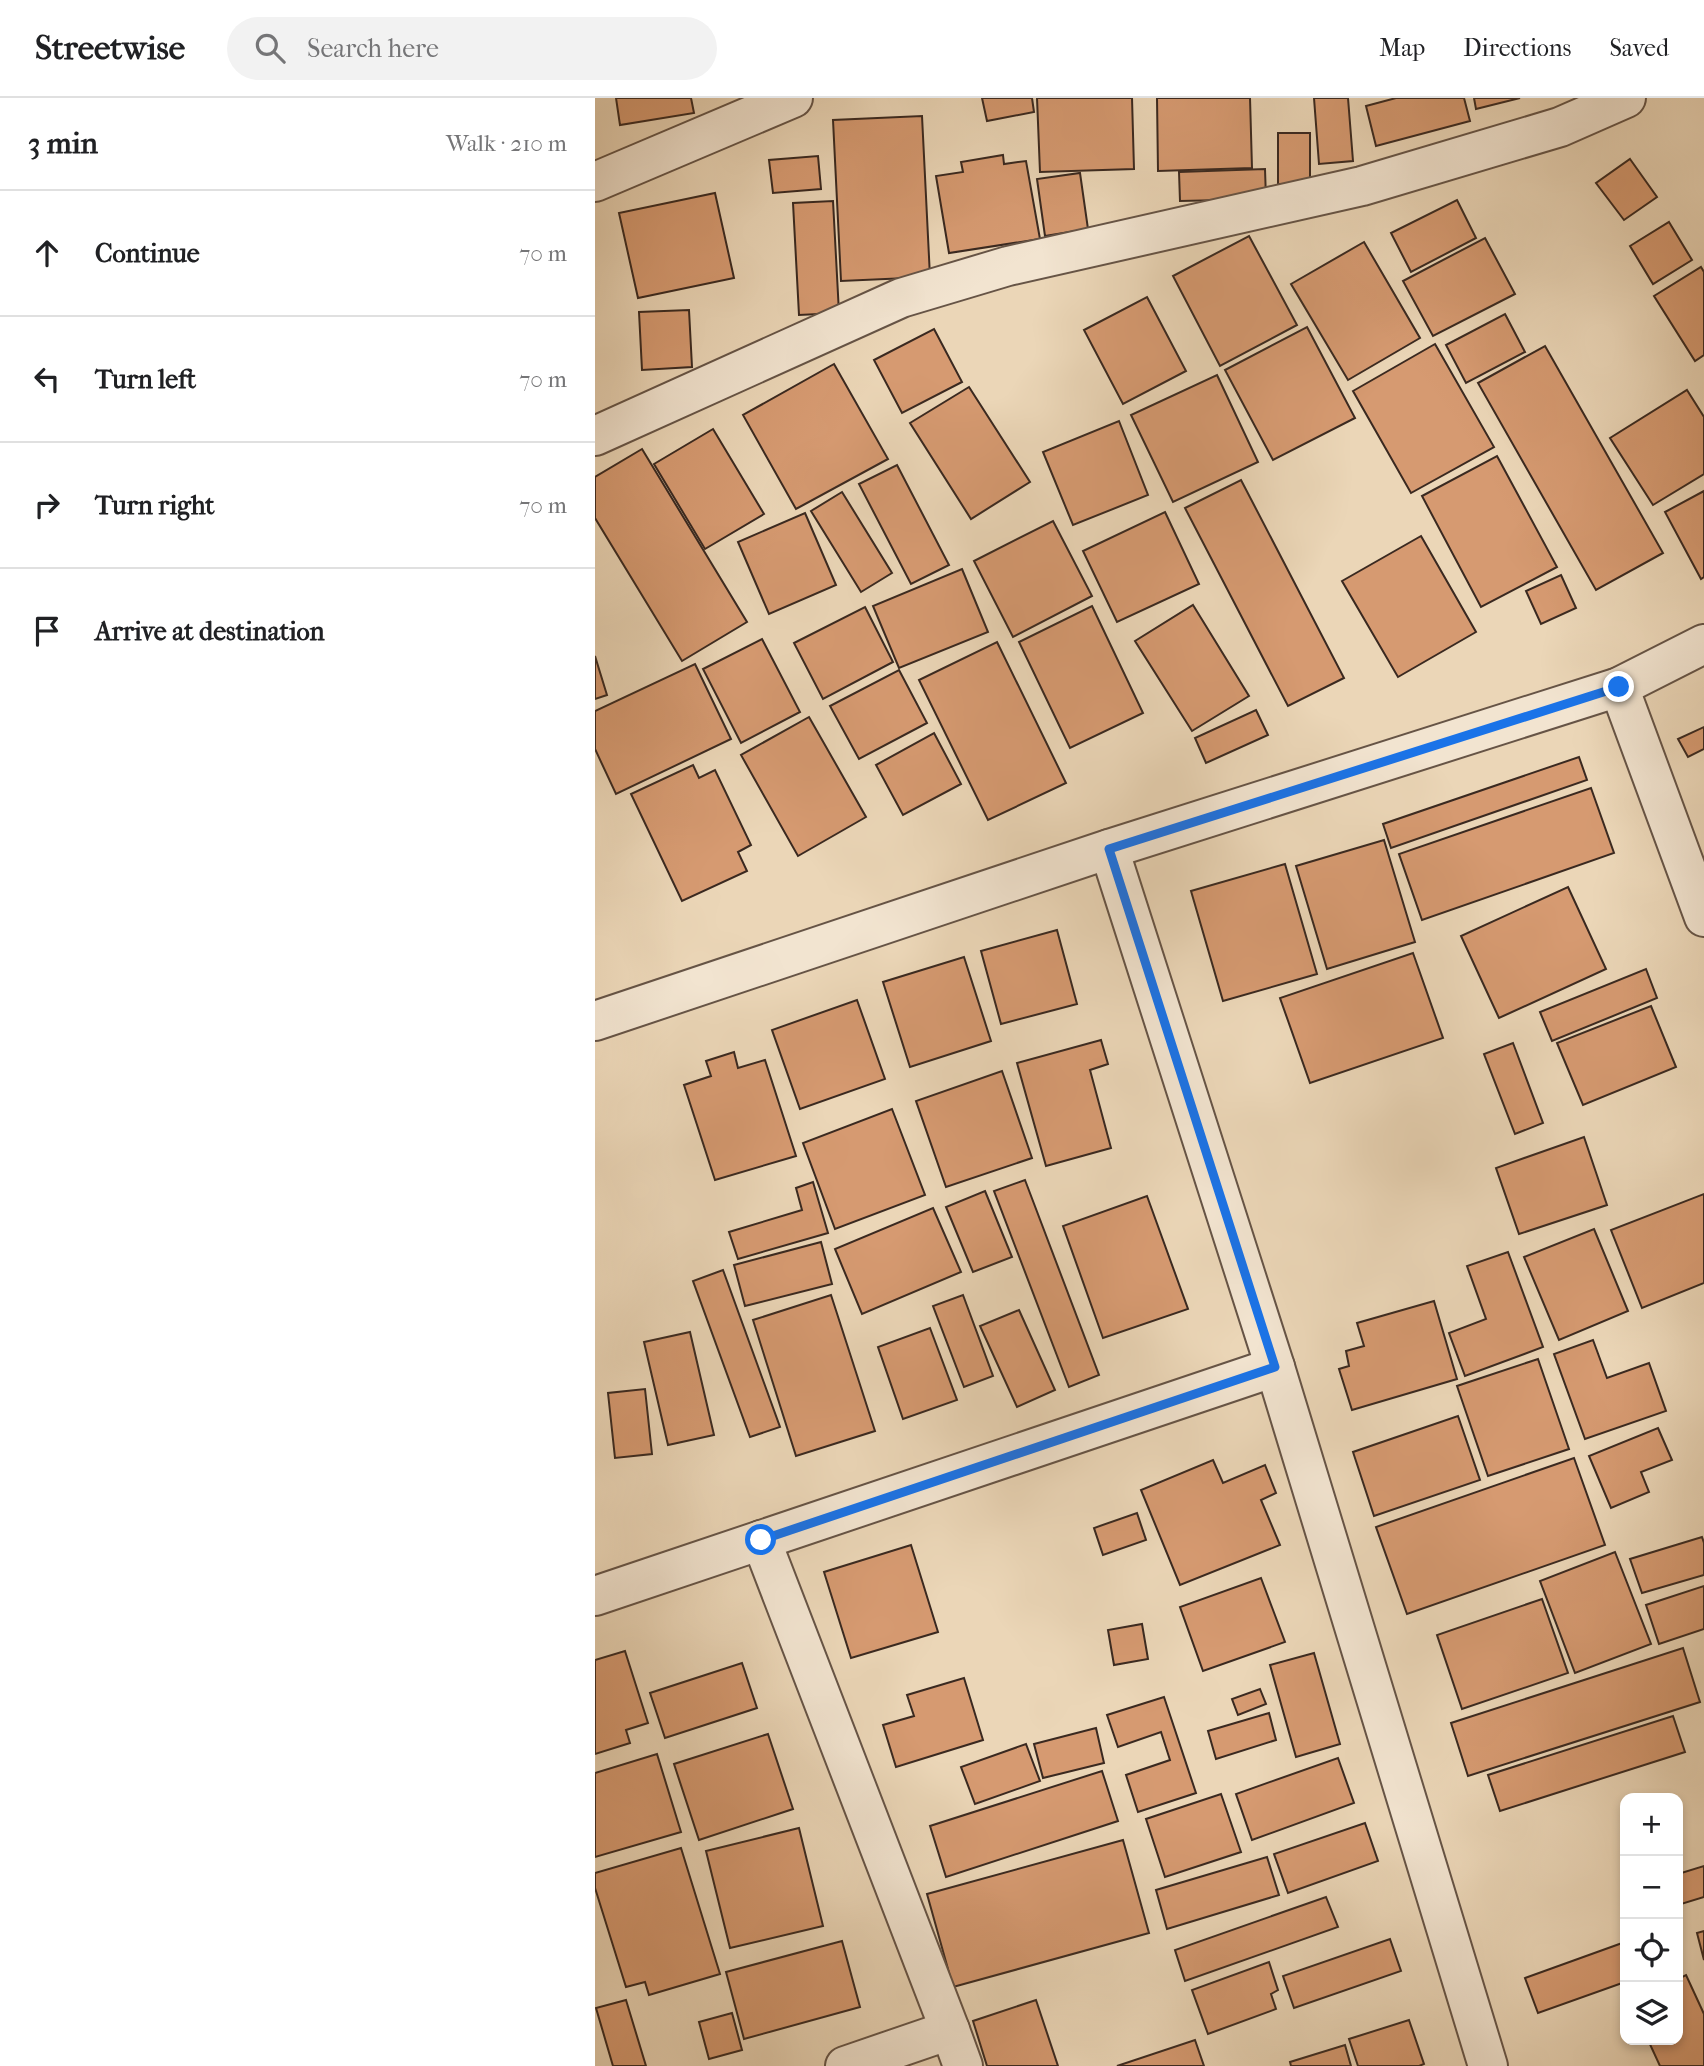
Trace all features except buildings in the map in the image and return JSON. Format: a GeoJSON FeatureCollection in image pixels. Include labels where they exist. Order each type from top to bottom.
{"type":"FeatureCollection","features":[{"type":"Feature","properties":{"kind":"street"},"geometry":{"type":"LineString","coordinates":[[595,182],[793,98]]}},
{"type":"Feature","properties":{"kind":"street"},"geometry":{"type":"LineString","coordinates":[[595,436],[901,298],[1008,266],[1362,186],[1560,127],[1626,98]]}},
{"type":"Feature","properties":{"kind":"street"},"geometry":{"type":"LineString","coordinates":[[595,1021],[1109,849],[1619,687],[1704,644]]}},
{"type":"Feature","properties":{"kind":"street"},"geometry":{"type":"LineString","coordinates":[[1619,687],[1704,917]]}},
{"type":"Feature","properties":{"kind":"street"},"geometry":{"type":"LineString","coordinates":[[1109,849],[1275,1367],[1489,2066]]}},
{"type":"Feature","properties":{"kind":"street"},"geometry":{"type":"LineString","coordinates":[[595,1596],[1275,1367]]}},
{"type":"Feature","properties":{"kind":"street"},"geometry":{"type":"LineString","coordinates":[[761,1540],[963,2066]]}},
{"type":"Feature","properties":{"kind":"street"},"geometry":{"type":"LineString","coordinates":[[845,2066],[950,2030]]}},
{"type":"Feature","properties":{"kind":"route"},"geometry":{"type":"LineString","coordinates":[[761,1540],[1275,1367],[1109,849],[1619,687]]}}]}
